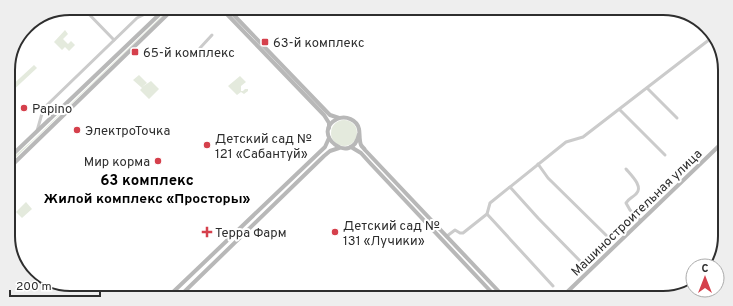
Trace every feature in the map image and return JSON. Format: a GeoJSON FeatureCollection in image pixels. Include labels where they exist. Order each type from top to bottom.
{"type":"FeatureCollection","features":[{"type":"Feature","properties":{"kind":"street"},"geometry":{"type":"LineString","coordinates":[[90,15],[114,40]]}},
{"type":"Feature","properties":{"kind":"street"},"geometry":{"type":"LineString","coordinates":[[36,132],[42,112],[46,106],[114,40],[140,16],[144,15]]}},
{"type":"Feature","properties":{"kind":"street"},"geometry":{"type":"LineString","coordinates":[[15,152],[159,15]]}},
{"type":"Feature","properties":{"kind":"street"},"geometry":{"type":"LineString","coordinates":[[15,162],[167,15]]}},
{"type":"Feature","properties":{"kind":"street"},"geometry":{"type":"LineString","coordinates":[[174,291],[325,147],[329,138],[329,123],[324,115],[228,15]]}},
{"type":"Feature","properties":{"kind":"street"},"geometry":{"type":"LineString","coordinates":[[234,15],[330,115],[340,118],[349,118],[354,121],[359,129],[361,145],[365,150],[498,291]]}},
{"type":"Feature","properties":{"kind":"street"},"geometry":{"type":"LineString","coordinates":[[200,48],[212,35]]}},
{"type":"Feature","properties":{"kind":"street"},"geometry":{"type":"LineString","coordinates":[[447,236],[455,230],[463,233],[486,214],[490,203],[566,142],[583,137],[620,110],[709,40]]}},
{"type":"Feature","properties":{"kind":"street"},"geometry":{"type":"LineString","coordinates":[[647,88],[677,118]]}},
{"type":"Feature","properties":{"kind":"street"},"geometry":{"type":"LineString","coordinates":[[620,110],[665,155]]}},
{"type":"Feature","properties":{"kind":"street"},"geometry":{"type":"LineString","coordinates":[[329,128],[340,118]]}},
{"type":"Feature","properties":{"kind":"street"},"geometry":{"type":"LineString","coordinates":[[351,147],[357,141],[360,134]]}},
{"type":"Feature","properties":{"kind":"street"},"geometry":{"type":"LineString","coordinates":[[329,138],[333,144],[340,148]]}},
{"type":"Feature","properties":{"kind":"street"},"geometry":{"type":"LineString","coordinates":[[185,291],[330,151],[351,147],[361,153],[490,291]]}},
{"type":"Feature","properties":{"kind":"street","name":"Машиностроительная улица"},"geometry":{"type":"LineString","coordinates":[[568,291],[718,147]]}},
{"type":"Feature","properties":{"kind":"street"},"geometry":{"type":"LineString","coordinates":[[538,164],[548,178],[611,240]]}},
{"type":"Feature","properties":{"kind":"street"},"geometry":{"type":"LineString","coordinates":[[626,169],[639,187],[639,191],[626,203],[635,216],[641,221]]}},
{"type":"Feature","properties":{"kind":"street"},"geometry":{"type":"LineString","coordinates":[[510,187],[583,264]]}},
{"type":"Feature","properties":{"kind":"street"},"geometry":{"type":"LineString","coordinates":[[486,214],[553,286]]}},
{"type":"Feature","properties":{"kind":"shaded area"},"geometry":{"type":"Polygon","coordinates":[[[164,15],[15,158],[15,156],[164,15]]]}},
{"type":"Feature","properties":{"kind":"shaded area"},"geometry":{"type":"Polygon","coordinates":[[[65,30],[68,34],[63,39],[68,44],[71,41],[75,45],[69,51],[65,47],[62,50],[54,42],[65,30]]]}},
{"type":"Feature","properties":{"kind":"shaded area"},"geometry":{"type":"Polygon","coordinates":[[[34,65],[37,68],[15,88],[15,83],[34,65]]]}},
{"type":"Feature","properties":{"kind":"shaded area"},"geometry":{"type":"Polygon","coordinates":[[[139,75],[147,83],[142,87],[151,81],[159,89],[149,99],[140,90],[142,88],[133,80],[139,75]]]}},
{"type":"Feature","properties":{"kind":"shaded area"},"geometry":{"type":"Polygon","coordinates":[[[240,76],[246,82],[241,86],[241,91],[248,89],[248,91],[244,94],[241,92],[237,95],[228,86],[240,76]]]}},
{"type":"Feature","properties":{"kind":"shaded area"},"geometry":{"type":"Polygon","coordinates":[[[344,120],[353,124],[357,133],[353,142],[344,146],[335,142],[331,133],[335,124],[344,120]]]}},
{"type":"Feature","properties":{"kind":"shaded area"},"geometry":{"type":"Polygon","coordinates":[[[26,202],[32,209],[22,218],[16,212],[26,202]]]}},
{"type":"Feature","properties":{"kind":"place","name":"63-й комплекс"},"geometry":{"type":"Point","coordinates":[265,42]}},
{"type":"Feature","properties":{"kind":"place","name":"65-й комплекс"},"geometry":{"type":"Point","coordinates":[135,52]}},
{"type":"Feature","properties":{"kind":"place","name":"Papino"},"geometry":{"type":"Point","coordinates":[24,108]}},
{"type":"Feature","properties":{"kind":"place","name":"ЭлектроТочка"},"geometry":{"type":"Point","coordinates":[77,130]}},
{"type":"Feature","properties":{"kind":"place","name":"Детский сад № 121 «Сабантуй»"},"geometry":{"type":"Point","coordinates":[207,145]}},
{"type":"Feature","properties":{"kind":"place","name":"Мир корма"},"geometry":{"type":"Point","coordinates":[158,161]}},
{"type":"Feature","properties":{"kind":"place","name":"Терра Фарм"},"geometry":{"type":"Point","coordinates":[207,232]}},
{"type":"Feature","properties":{"kind":"place","name":"Детский сад № 131 «Лучики»"},"geometry":{"type":"Point","coordinates":[335,232]}},
{"type":"Feature","properties":{"kind":"district","name":"63 комплекс"},"geometry":{"type":"Point","coordinates":[147,180]}},
{"type":"Feature","properties":{"kind":"district","name":"Жилой комплекс «Просторы»"},"geometry":{"type":"Point","coordinates":[147,198]}}]}
